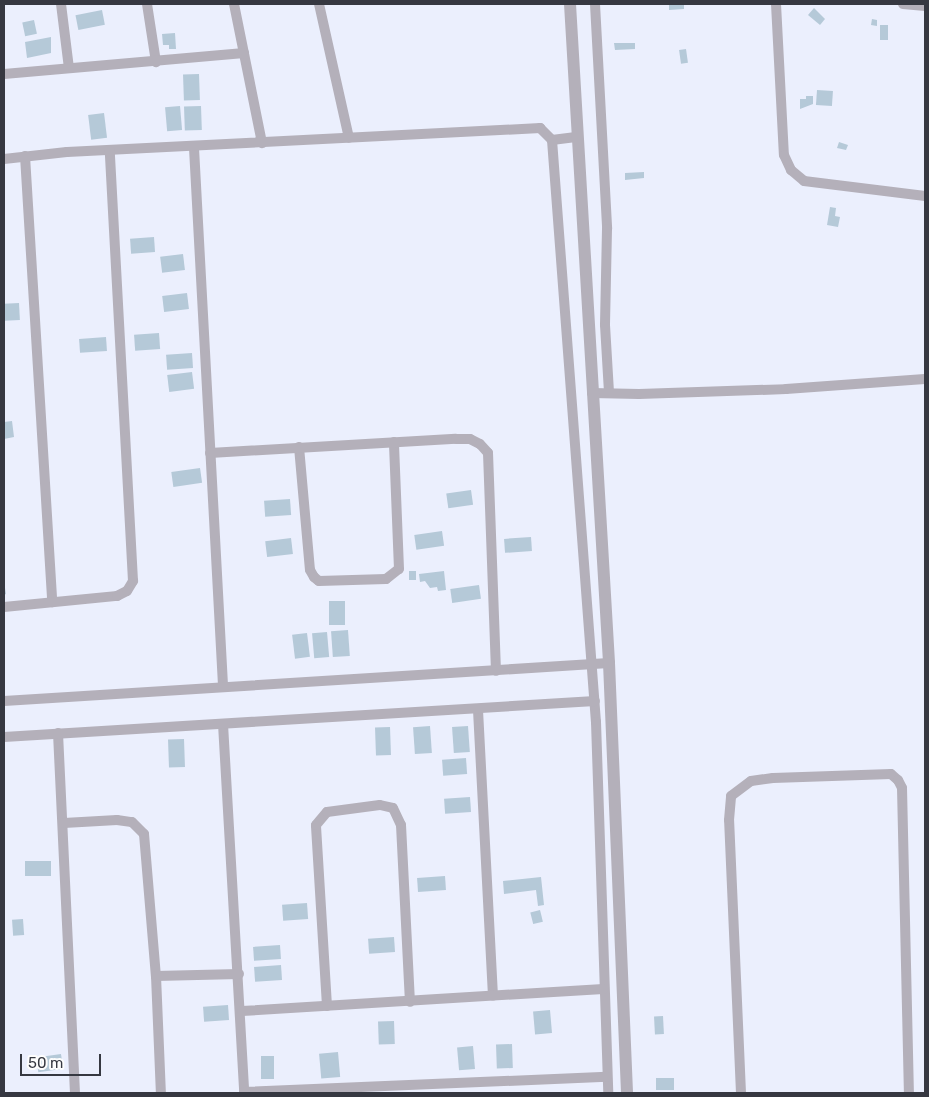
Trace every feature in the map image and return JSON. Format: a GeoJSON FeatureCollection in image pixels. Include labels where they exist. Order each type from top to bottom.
{"type":"FeatureCollection","features":[{"type":"Feature","properties":{"kind":"street"},"geometry":{"type":"LineString","coordinates":[[61,4],[69,68]]}},
{"type":"Feature","properties":{"kind":"street"},"geometry":{"type":"LineString","coordinates":[[147,4],[156,62]]}},
{"type":"Feature","properties":{"kind":"street"},"geometry":{"type":"LineString","coordinates":[[234,4],[262,143]]}},
{"type":"Feature","properties":{"kind":"street"},"geometry":{"type":"LineString","coordinates":[[319,4],[349,138]]}},
{"type":"Feature","properties":{"kind":"street"},"geometry":{"type":"LineString","coordinates":[[570,4],[609,663],[627,1093]]}},
{"type":"Feature","properties":{"kind":"street"},"geometry":{"type":"LineString","coordinates":[[595,4],[607,229],[605,324],[609,394]]}},
{"type":"Feature","properties":{"kind":"street"},"geometry":{"type":"LineString","coordinates":[[776,4],[784,155],[790,170],[804,181],[925,196]]}},
{"type":"Feature","properties":{"kind":"street"},"geometry":{"type":"LineString","coordinates":[[903,4],[925,6]]}},
{"type":"Feature","properties":{"kind":"street"},"geometry":{"type":"LineString","coordinates":[[4,74],[156,62],[244,52]]}},
{"type":"Feature","properties":{"kind":"street"},"geometry":{"type":"LineString","coordinates":[[4,159],[110,151],[540,128],[552,140],[595,701],[603,989],[608,1093]]}},
{"type":"Feature","properties":{"kind":"street"},"geometry":{"type":"LineString","coordinates":[[552,140],[578,137]]}},
{"type":"Feature","properties":{"kind":"street"},"geometry":{"type":"LineString","coordinates":[[194,148],[223,686]]}},
{"type":"Feature","properties":{"kind":"street"},"geometry":{"type":"LineString","coordinates":[[4,607],[117,596],[127,591],[133,581],[110,151]]}},
{"type":"Feature","properties":{"kind":"street"},"geometry":{"type":"LineString","coordinates":[[25,156],[52,602]]}},
{"type":"Feature","properties":{"kind":"street"},"geometry":{"type":"LineString","coordinates":[[592,392],[609,394],[786,389],[925,379]]}},
{"type":"Feature","properties":{"kind":"street"},"geometry":{"type":"LineString","coordinates":[[210,453],[470,439],[488,453],[496,671]]}},
{"type":"Feature","properties":{"kind":"street"},"geometry":{"type":"LineString","coordinates":[[299,447],[310,570],[314,578],[319,581],[386,579],[399,569],[394,442]]}},
{"type":"Feature","properties":{"kind":"street"},"geometry":{"type":"LineString","coordinates":[[4,701],[609,663]]}},
{"type":"Feature","properties":{"kind":"street"},"geometry":{"type":"LineString","coordinates":[[4,737],[478,710],[595,701]]}},
{"type":"Feature","properties":{"kind":"street"},"geometry":{"type":"LineString","coordinates":[[478,710],[493,996]]}},
{"type":"Feature","properties":{"kind":"street"},"geometry":{"type":"LineString","coordinates":[[223,724],[242,1011],[244,1093],[608,1077]]}},
{"type":"Feature","properties":{"kind":"street"},"geometry":{"type":"LineString","coordinates":[[58,733],[64,823],[75,1093]]}},
{"type":"Feature","properties":{"kind":"street"},"geometry":{"type":"LineString","coordinates":[[742,1093],[729,820],[731,796],[751,781],[773,778],[891,774],[898,780],[902,788],[909,1093]]}},
{"type":"Feature","properties":{"kind":"street"},"geometry":{"type":"LineString","coordinates":[[327,1006],[316,825],[327,812],[380,804],[393,808],[401,825],[410,1002]]}},
{"type":"Feature","properties":{"kind":"street"},"geometry":{"type":"LineString","coordinates":[[64,823],[117,820],[132,822],[142,829],[146,839],[156,976],[161,1093]]}},
{"type":"Feature","properties":{"kind":"street"},"geometry":{"type":"LineString","coordinates":[[156,976],[239,974]]}},
{"type":"Feature","properties":{"kind":"street"},"geometry":{"type":"LineString","coordinates":[[242,1011],[603,989]]}},
{"type":"Feature","properties":{"kind":"building"},"geometry":{"type":"Polygon","coordinates":[[[669,4],[684,4],[684,9],[669,10],[669,4]]]}},
{"type":"Feature","properties":{"kind":"building"},"geometry":{"type":"Polygon","coordinates":[[[814,8],[825,19],[820,25],[808,15],[814,8]]]}},
{"type":"Feature","properties":{"kind":"building"},"geometry":{"type":"Polygon","coordinates":[[[102,10],[105,25],[78,30],[75,15],[102,10]]]}},
{"type":"Feature","properties":{"kind":"building"},"geometry":{"type":"Polygon","coordinates":[[[872,19],[877,20],[877,26],[871,25],[872,19]]]}},
{"type":"Feature","properties":{"kind":"building"},"geometry":{"type":"Polygon","coordinates":[[[34,20],[37,34],[25,36],[22,22],[34,20]]]}},
{"type":"Feature","properties":{"kind":"building"},"geometry":{"type":"Polygon","coordinates":[[[880,25],[888,25],[888,40],[880,40],[880,25]]]}},
{"type":"Feature","properties":{"kind":"building"},"geometry":{"type":"Polygon","coordinates":[[[175,33],[176,49],[169,49],[169,45],[163,45],[162,34],[175,33]]]}},
{"type":"Feature","properties":{"kind":"building"},"geometry":{"type":"Polygon","coordinates":[[[51,37],[51,53],[27,58],[25,42],[51,37]]]}},
{"type":"Feature","properties":{"kind":"building"},"geometry":{"type":"Polygon","coordinates":[[[614,43],[635,43],[635,49],[615,50],[614,43]]]}},
{"type":"Feature","properties":{"kind":"building"},"geometry":{"type":"Polygon","coordinates":[[[686,49],[688,63],[681,64],[679,50],[686,49]]]}},
{"type":"Feature","properties":{"kind":"building"},"geometry":{"type":"Polygon","coordinates":[[[199,74],[200,100],[184,101],[183,75],[199,74]]]}},
{"type":"Feature","properties":{"kind":"building"},"geometry":{"type":"Polygon","coordinates":[[[817,90],[833,91],[832,106],[816,105],[817,90]]]}},
{"type":"Feature","properties":{"kind":"building"},"geometry":{"type":"Polygon","coordinates":[[[806,96],[813,96],[813,104],[800,109],[800,99],[806,99],[806,96]]]}},
{"type":"Feature","properties":{"kind":"building"},"geometry":{"type":"Polygon","coordinates":[[[180,106],[182,130],[167,131],[165,107],[180,106]]]}},
{"type":"Feature","properties":{"kind":"building"},"geometry":{"type":"Polygon","coordinates":[[[201,106],[202,130],[185,131],[184,107],[201,106]]]}},
{"type":"Feature","properties":{"kind":"building"},"geometry":{"type":"Polygon","coordinates":[[[104,113],[107,138],[91,140],[88,115],[104,113]]]}},
{"type":"Feature","properties":{"kind":"building"},"geometry":{"type":"Polygon","coordinates":[[[839,142],[848,145],[846,150],[837,148],[839,142]]]}},
{"type":"Feature","properties":{"kind":"building"},"geometry":{"type":"Polygon","coordinates":[[[644,172],[644,178],[625,180],[625,173],[644,172]]]}},
{"type":"Feature","properties":{"kind":"building"},"geometry":{"type":"Polygon","coordinates":[[[830,207],[836,208],[835,216],[840,217],[838,227],[827,225],[830,207]]]}},
{"type":"Feature","properties":{"kind":"building"},"geometry":{"type":"Polygon","coordinates":[[[154,237],[155,252],[131,254],[130,239],[154,237]]]}},
{"type":"Feature","properties":{"kind":"building"},"geometry":{"type":"Polygon","coordinates":[[[183,254],[185,270],[162,273],[160,257],[183,254]]]}},
{"type":"Feature","properties":{"kind":"building"},"geometry":{"type":"Polygon","coordinates":[[[187,293],[189,309],[164,312],[162,296],[187,293]]]}},
{"type":"Feature","properties":{"kind":"building"},"geometry":{"type":"Polygon","coordinates":[[[19,303],[20,320],[5,321],[4,304],[19,303]]]}},
{"type":"Feature","properties":{"kind":"building"},"geometry":{"type":"Polygon","coordinates":[[[159,333],[160,349],[135,351],[134,335],[159,333]]]}},
{"type":"Feature","properties":{"kind":"building"},"geometry":{"type":"Polygon","coordinates":[[[106,337],[107,351],[80,353],[79,339],[106,337]]]}},
{"type":"Feature","properties":{"kind":"building"},"geometry":{"type":"Polygon","coordinates":[[[192,353],[193,368],[167,370],[166,355],[192,353]]]}},
{"type":"Feature","properties":{"kind":"building"},"geometry":{"type":"Polygon","coordinates":[[[192,372],[194,389],[169,392],[167,375],[192,372]]]}},
{"type":"Feature","properties":{"kind":"building"},"geometry":{"type":"Polygon","coordinates":[[[12,421],[14,437],[4,439],[4,422],[12,421]]]}},
{"type":"Feature","properties":{"kind":"building"},"geometry":{"type":"Polygon","coordinates":[[[200,468],[202,483],[173,487],[171,472],[200,468]]]}},
{"type":"Feature","properties":{"kind":"building"},"geometry":{"type":"Polygon","coordinates":[[[471,490],[473,505],[448,508],[446,493],[471,490]]]}},
{"type":"Feature","properties":{"kind":"building"},"geometry":{"type":"Polygon","coordinates":[[[290,499],[291,515],[265,517],[264,501],[290,499]]]}},
{"type":"Feature","properties":{"kind":"building"},"geometry":{"type":"Polygon","coordinates":[[[442,531],[444,546],[416,550],[414,535],[442,531]]]}},
{"type":"Feature","properties":{"kind":"building"},"geometry":{"type":"Polygon","coordinates":[[[531,537],[532,551],[505,553],[504,539],[531,537]]]}},
{"type":"Feature","properties":{"kind":"building"},"geometry":{"type":"Polygon","coordinates":[[[291,538],[293,554],[267,557],[265,541],[291,538]]]}},
{"type":"Feature","properties":{"kind":"building"},"geometry":{"type":"Polygon","coordinates":[[[409,571],[416,571],[416,580],[409,580],[409,571]]]}},
{"type":"Feature","properties":{"kind":"building"},"geometry":{"type":"Polygon","coordinates":[[[444,571],[446,590],[438,591],[437,587],[430,588],[425,581],[420,582],[419,574],[444,571]]]}},
{"type":"Feature","properties":{"kind":"building"},"geometry":{"type":"Polygon","coordinates":[[[479,585],[481,599],[452,603],[450,589],[479,585]]]}},
{"type":"Feature","properties":{"kind":"building"},"geometry":{"type":"Polygon","coordinates":[[[329,601],[345,601],[345,625],[329,625],[329,601]]]}},
{"type":"Feature","properties":{"kind":"building"},"geometry":{"type":"Polygon","coordinates":[[[348,630],[350,656],[333,657],[331,631],[348,630]]]}},
{"type":"Feature","properties":{"kind":"building"},"geometry":{"type":"Polygon","coordinates":[[[327,632],[329,657],[314,658],[312,633],[327,632]]]}},
{"type":"Feature","properties":{"kind":"building"},"geometry":{"type":"Polygon","coordinates":[[[307,633],[310,657],[295,659],[292,635],[307,633]]]}},
{"type":"Feature","properties":{"kind":"building"},"geometry":{"type":"Polygon","coordinates":[[[430,726],[432,753],[415,754],[413,727],[430,726]]]}},
{"type":"Feature","properties":{"kind":"building"},"geometry":{"type":"Polygon","coordinates":[[[468,726],[470,752],[454,753],[452,727],[468,726]]]}},
{"type":"Feature","properties":{"kind":"building"},"geometry":{"type":"Polygon","coordinates":[[[390,727],[391,755],[376,756],[375,728],[390,727]]]}},
{"type":"Feature","properties":{"kind":"building"},"geometry":{"type":"Polygon","coordinates":[[[184,739],[185,767],[169,768],[168,740],[184,739]]]}},
{"type":"Feature","properties":{"kind":"building"},"geometry":{"type":"Polygon","coordinates":[[[466,758],[467,774],[443,776],[442,760],[466,758]]]}},
{"type":"Feature","properties":{"kind":"building"},"geometry":{"type":"Polygon","coordinates":[[[470,797],[471,812],[445,814],[444,799],[470,797]]]}},
{"type":"Feature","properties":{"kind":"building"},"geometry":{"type":"Polygon","coordinates":[[[25,861],[51,861],[51,876],[25,876],[25,861]]]}},
{"type":"Feature","properties":{"kind":"building"},"geometry":{"type":"Polygon","coordinates":[[[445,876],[446,890],[418,892],[417,878],[445,876]]]}},
{"type":"Feature","properties":{"kind":"building"},"geometry":{"type":"Polygon","coordinates":[[[541,877],[544,905],[538,906],[536,890],[504,894],[503,881],[541,877]]]}},
{"type":"Feature","properties":{"kind":"building"},"geometry":{"type":"Polygon","coordinates":[[[307,903],[308,919],[283,921],[282,905],[307,903]]]}},
{"type":"Feature","properties":{"kind":"building"},"geometry":{"type":"Polygon","coordinates":[[[540,910],[543,922],[533,924],[530,912],[540,910]]]}},
{"type":"Feature","properties":{"kind":"building"},"geometry":{"type":"Polygon","coordinates":[[[23,919],[24,935],[13,936],[12,920],[23,919]]]}},
{"type":"Feature","properties":{"kind":"building"},"geometry":{"type":"Polygon","coordinates":[[[394,937],[395,952],[369,954],[368,939],[394,937]]]}},
{"type":"Feature","properties":{"kind":"building"},"geometry":{"type":"Polygon","coordinates":[[[280,945],[281,959],[254,961],[253,947],[280,945]]]}},
{"type":"Feature","properties":{"kind":"building"},"geometry":{"type":"Polygon","coordinates":[[[281,965],[282,980],[255,982],[254,967],[281,965]]]}},
{"type":"Feature","properties":{"kind":"building"},"geometry":{"type":"Polygon","coordinates":[[[228,1005],[229,1020],[204,1022],[203,1007],[228,1005]]]}},
{"type":"Feature","properties":{"kind":"building"},"geometry":{"type":"Polygon","coordinates":[[[550,1010],[552,1033],[535,1034],[533,1011],[550,1010]]]}},
{"type":"Feature","properties":{"kind":"building"},"geometry":{"type":"Polygon","coordinates":[[[654,1016],[663,1016],[664,1034],[655,1034],[654,1016]]]}},
{"type":"Feature","properties":{"kind":"building"},"geometry":{"type":"Polygon","coordinates":[[[394,1021],[395,1044],[379,1045],[378,1022],[394,1021]]]}},
{"type":"Feature","properties":{"kind":"building"},"geometry":{"type":"Polygon","coordinates":[[[512,1044],[513,1068],[497,1069],[496,1045],[512,1044]]]}},
{"type":"Feature","properties":{"kind":"building"},"geometry":{"type":"Polygon","coordinates":[[[473,1046],[475,1069],[459,1070],[457,1047],[473,1046]]]}},
{"type":"Feature","properties":{"kind":"building"},"geometry":{"type":"Polygon","coordinates":[[[338,1052],[340,1077],[321,1079],[319,1054],[338,1052]]]}},
{"type":"Feature","properties":{"kind":"building"},"geometry":{"type":"Polygon","coordinates":[[[61,1054],[63,1069],[38,1072],[36,1057],[61,1054]]]}},
{"type":"Feature","properties":{"kind":"building"},"geometry":{"type":"Polygon","coordinates":[[[261,1056],[274,1056],[274,1079],[261,1079],[261,1056]]]}},
{"type":"Feature","properties":{"kind":"building"},"geometry":{"type":"Polygon","coordinates":[[[656,1078],[674,1078],[674,1090],[656,1090],[656,1078]]]}}]}
